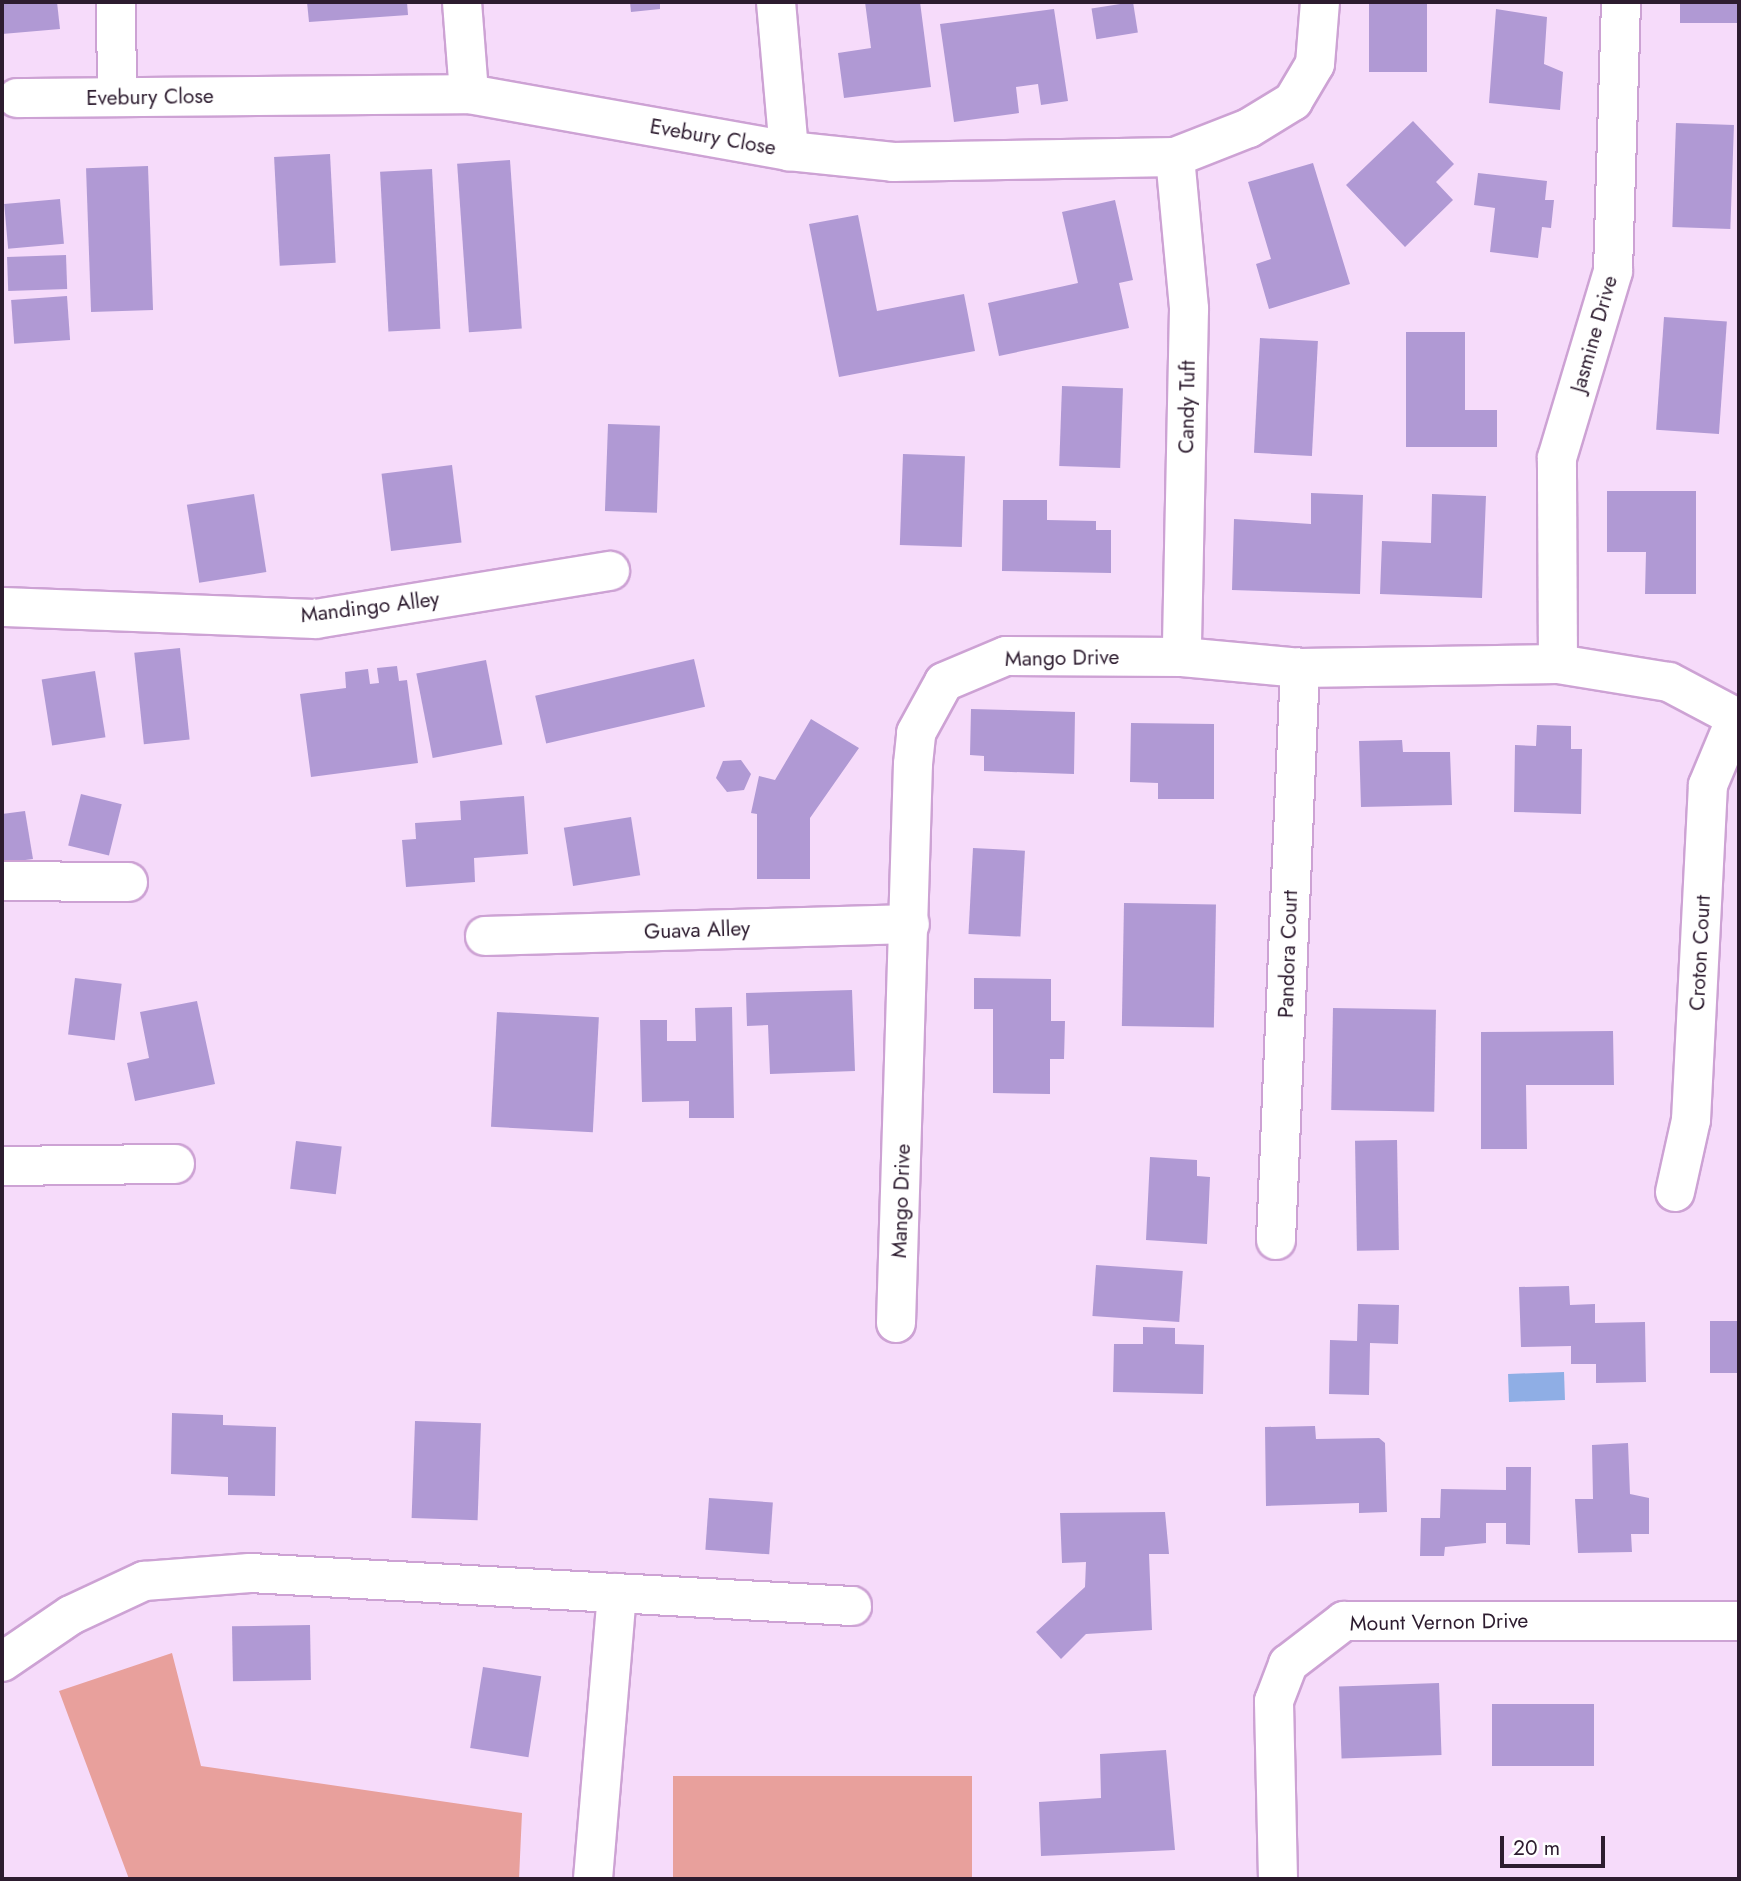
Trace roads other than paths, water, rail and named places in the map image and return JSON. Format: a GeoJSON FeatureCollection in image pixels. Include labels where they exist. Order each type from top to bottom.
{"type":"FeatureCollection","features":[{"type":"Feature","properties":{"kind":"street"},"geometry":{"type":"LineString","coordinates":[[116,2],[117,97]]}},
{"type":"Feature","properties":{"kind":"street"},"geometry":{"type":"LineString","coordinates":[[462,2],[469,94]]}},
{"type":"Feature","properties":{"kind":"street"},"geometry":{"type":"LineString","coordinates":[[776,2],[789,151]]}},
{"type":"Feature","properties":{"kind":"street","name":"Evebury Close"},"geometry":{"type":"LineString","coordinates":[[17,98],[469,94],[789,151],[893,162],[1175,157],[1249,128],[1293,101],[1315,64],[1321,2]]}},
{"type":"Feature","properties":{"kind":"street","name":"Jasmine Drive"},"geometry":{"type":"LineString","coordinates":[[1558,664],[1558,458],[1613,271],[1621,2]]}},
{"type":"Feature","properties":{"kind":"street","name":"Candy Tuft"},"geometry":{"type":"LineString","coordinates":[[1175,157],[1189,309],[1182,657]]}},
{"type":"Feature","properties":{"kind":"street","name":"Mandingo Alley"},"geometry":{"type":"LineString","coordinates":[[2,607],[316,619],[610,570]]}},
{"type":"Feature","properties":{"kind":"street","name":"Mango Drive"},"geometry":{"type":"LineString","coordinates":[[896,1323],[916,733],[944,682],[1006,656],[1182,657],[1300,668],[1558,664],[1668,682],[1737,718]]}},
{"type":"Feature","properties":{"kind":"street","name":"Pandora Court"},"geometry":{"type":"LineString","coordinates":[[1276,1240],[1300,668]]}},
{"type":"Feature","properties":{"kind":"street","name":"Croton Court"},"geometry":{"type":"LineString","coordinates":[[1675,1192],[1691,1120],[1708,785],[1737,718]]}},
{"type":"Feature","properties":{"kind":"street"},"geometry":{"type":"LineString","coordinates":[[2,881],[128,883]]}},
{"type":"Feature","properties":{"kind":"street","name":"Guava Alley"},"geometry":{"type":"LineString","coordinates":[[485,936],[910,925]]}},
{"type":"Feature","properties":{"kind":"street"},"geometry":{"type":"LineString","coordinates":[[2,1166],[175,1164]]}},
{"type":"Feature","properties":{"kind":"street"},"geometry":{"type":"LineString","coordinates":[[2,1662],[71,1615],[144,1581],[250,1573],[852,1606]]}},
{"type":"Feature","properties":{"kind":"street"},"geometry":{"type":"LineString","coordinates":[[593,1879],[617,1593]]}},
{"type":"Feature","properties":{"kind":"street","name":"Mount Vernon Drive"},"geometry":{"type":"LineString","coordinates":[[1278,1879],[1273,1700],[1288,1664],[1344,1621],[1739,1621]]}},
{"type":"Feature","properties":{"kind":"water"},"geometry":{"type":"Polygon","coordinates":[[[1564,1372],[1565,1400],[1509,1402],[1508,1374],[1564,1372]]]}}]}
